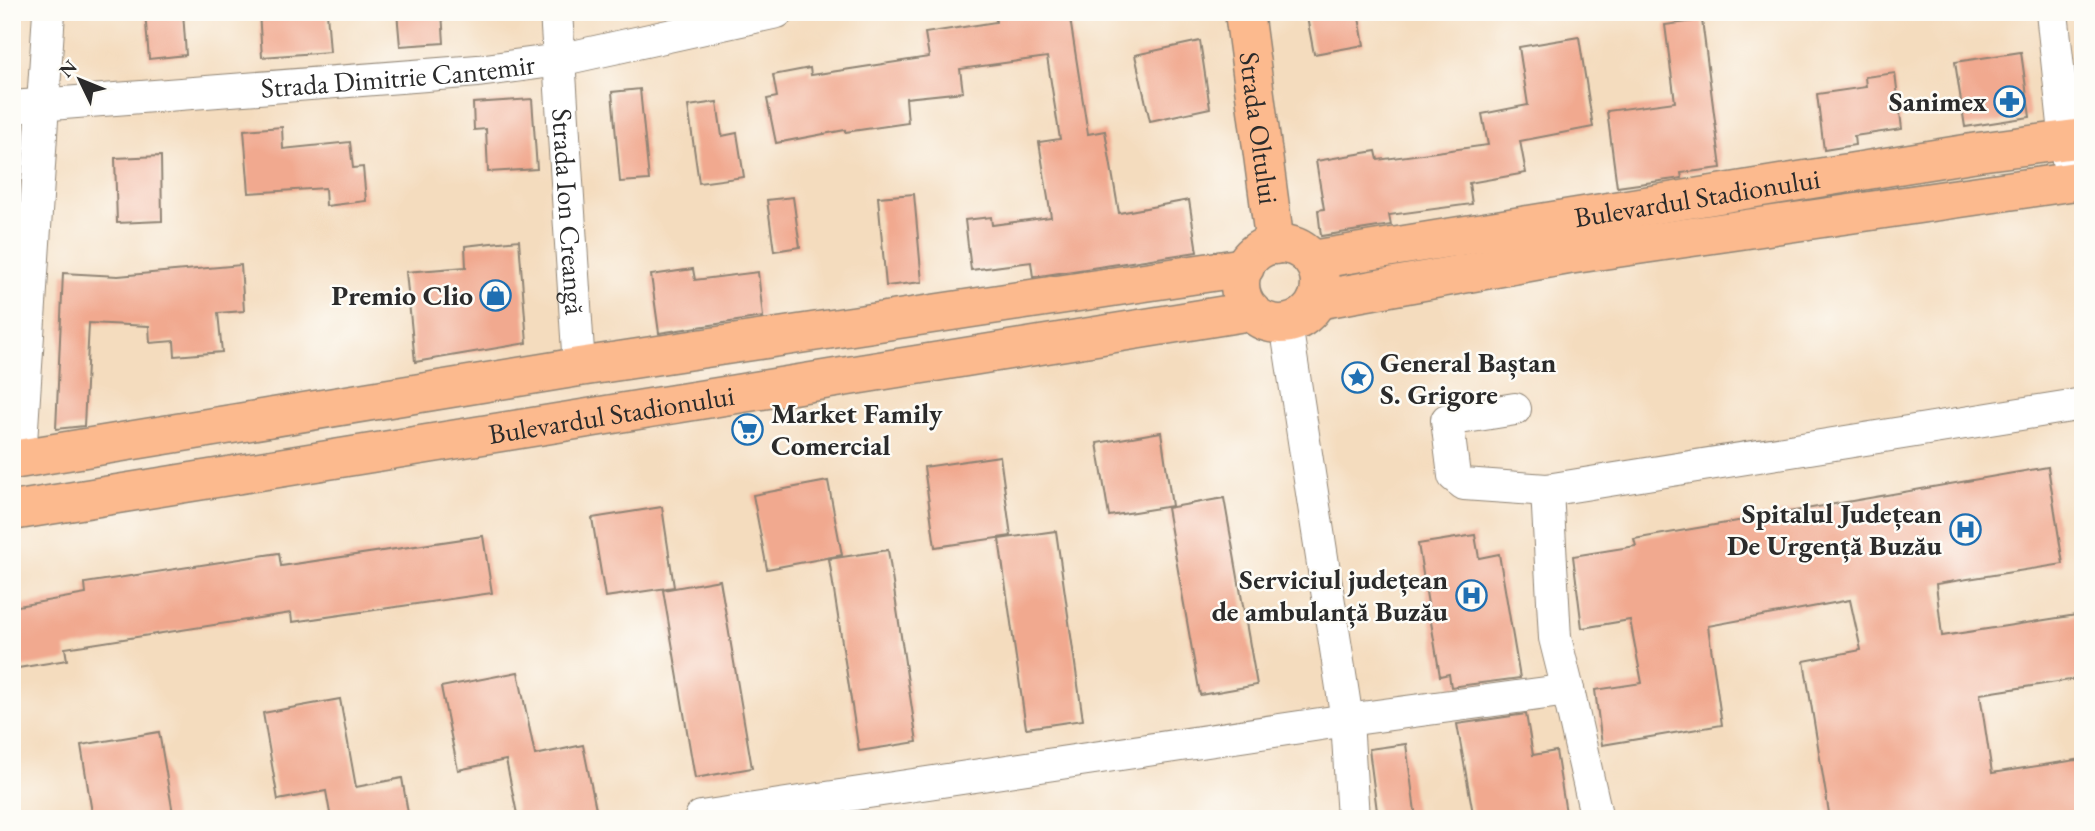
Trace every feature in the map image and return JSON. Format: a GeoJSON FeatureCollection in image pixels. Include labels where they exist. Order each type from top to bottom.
{"type":"FeatureCollection","features":[{"type":"Feature","properties":{"kind":"main road","name":"Strada Oltului"},"geometry":{"type":"LineString","coordinates":[[1244,12],[1260,256]]}},
{"type":"Feature","properties":{"kind":"main road","name":"Bulevardul Stadionului"},"geometry":{"type":"LineString","coordinates":[[16,459],[1260,256],[1295,247],[1312,260],[2075,138]]}},
{"type":"Feature","properties":{"kind":"main road","name":"Bulevardul Stadionului"},"geometry":{"type":"LineString","coordinates":[[1286,324],[1310,311],[1317,300],[1568,255],[2077,180]]}},
{"type":"Feature","properties":{"kind":"main road"},"geometry":{"type":"LineString","coordinates":[[1260,256],[1241,290],[1251,311],[1261,320],[1286,324]]}},
{"type":"Feature","properties":{"kind":"main road"},"geometry":{"type":"LineString","coordinates":[[1312,260],[1320,279],[1317,300]]}},
{"type":"Feature","properties":{"kind":"main road","name":"Bulevardul Stadionului"},"geometry":{"type":"LineString","coordinates":[[12,511],[1251,311]]}},
{"type":"Feature","properties":{"kind":"street"},"geometry":{"type":"LineString","coordinates":[[16,459],[27,106],[49,12]]}},
{"type":"Feature","properties":{"kind":"street","name":"Strada Ion Creangă"},"geometry":{"type":"LineString","coordinates":[[556,12],[579,367]]}},
{"type":"Feature","properties":{"kind":"street","name":"Strada Dimitrie Cantemir"},"geometry":{"type":"LineString","coordinates":[[27,106],[451,74],[559,60],[777,12]]}},
{"type":"Feature","properties":{"kind":"street"},"geometry":{"type":"LineString","coordinates":[[2052,12],[2075,138],[2077,180]]}},
{"type":"Feature","properties":{"kind":"street"},"geometry":{"type":"LineString","coordinates":[[1286,324],[1347,720],[1353,819]]}},
{"type":"Feature","properties":{"kind":"street"},"geometry":{"type":"LineString","coordinates":[[1515,409],[1447,420],[1454,476],[1464,484],[1547,490],[2083,404]]}},
{"type":"Feature","properties":{"kind":"street"},"geometry":{"type":"LineString","coordinates":[[1547,490],[1555,638],[1597,819]]}},
{"type":"Feature","properties":{"kind":"street"},"geometry":{"type":"LineString","coordinates":[[701,817],[1347,720],[1568,691]]}},
{"type":"Feature","properties":{"kind":"building"},"geometry":{"type":"Polygon","coordinates":[[[145,12],[183,12],[186,55],[149,59],[145,12]]]}},
{"type":"Feature","properties":{"kind":"building"},"geometry":{"type":"Polygon","coordinates":[[[259,12],[327,12],[330,52],[262,57],[259,12]]]}},
{"type":"Feature","properties":{"kind":"building"},"geometry":{"type":"Polygon","coordinates":[[[397,12],[442,12],[444,43],[400,46],[397,12]]]}},
{"type":"Feature","properties":{"kind":"building"},"geometry":{"type":"Polygon","coordinates":[[[995,12],[1069,12],[1088,134],[1105,131],[1119,213],[1189,200],[1197,252],[1033,277],[1031,262],[971,270],[965,220],[991,217],[992,225],[1051,217],[1039,142],[1060,139],[1047,57],[960,69],[963,92],[906,98],[908,123],[845,130],[776,143],[767,99],[777,97],[773,75],[810,68],[811,75],[929,57],[925,33],[996,22],[995,12]]]}},
{"type":"Feature","properties":{"kind":"building"},"geometry":{"type":"Polygon","coordinates":[[[1306,12],[1358,12],[1364,45],[1314,54],[1306,12]]]}},
{"type":"Feature","properties":{"kind":"building"},"geometry":{"type":"Polygon","coordinates":[[[1702,20],[1721,168],[1681,173],[1682,178],[1617,187],[1607,111],[1675,102],[1665,25],[1702,20]]]}},
{"type":"Feature","properties":{"kind":"building"},"geometry":{"type":"Polygon","coordinates":[[[1579,37],[1593,127],[1520,141],[1526,173],[1469,183],[1472,204],[1389,215],[1391,225],[1321,236],[1318,210],[1324,209],[1316,161],[1376,151],[1378,160],[1488,145],[1482,114],[1528,105],[1519,47],[1579,37]]]}},
{"type":"Feature","properties":{"kind":"building"},"geometry":{"type":"Polygon","coordinates":[[[1200,41],[1210,108],[1150,121],[1135,55],[1200,41]]]}},
{"type":"Feature","properties":{"kind":"building"},"geometry":{"type":"Polygon","coordinates":[[[2021,52],[2030,117],[1965,127],[1955,62],[2021,52]]]}},
{"type":"Feature","properties":{"kind":"building"},"geometry":{"type":"Polygon","coordinates":[[[1895,73],[1902,129],[1854,136],[1855,145],[1824,150],[1817,94],[1866,87],[1865,77],[1895,73]]]}},
{"type":"Feature","properties":{"kind":"building"},"geometry":{"type":"Polygon","coordinates":[[[640,89],[649,180],[620,182],[612,92],[640,89]]]}},
{"type":"Feature","properties":{"kind":"building"},"geometry":{"type":"Polygon","coordinates":[[[532,99],[537,169],[488,172],[486,129],[474,130],[473,103],[532,99]]]}},
{"type":"Feature","properties":{"kind":"building"},"geometry":{"type":"Polygon","coordinates":[[[717,102],[722,136],[737,133],[744,177],[699,183],[688,106],[717,102]]]}},
{"type":"Feature","properties":{"kind":"building"},"geometry":{"type":"Polygon","coordinates":[[[282,127],[283,149],[350,142],[353,168],[363,167],[366,201],[326,206],[325,188],[249,193],[244,130],[282,127]]]}},
{"type":"Feature","properties":{"kind":"building"},"geometry":{"type":"Polygon","coordinates":[[[161,156],[162,221],[117,223],[115,158],[161,156]]]}},
{"type":"Feature","properties":{"kind":"building"},"geometry":{"type":"Polygon","coordinates":[[[914,194],[922,282],[886,286],[878,197],[914,194]]]}},
{"type":"Feature","properties":{"kind":"building"},"geometry":{"type":"Polygon","coordinates":[[[793,197],[800,247],[774,251],[767,200],[793,197]]]}},
{"type":"Feature","properties":{"kind":"building"},"geometry":{"type":"Polygon","coordinates":[[[519,240],[527,343],[415,362],[406,272],[466,267],[465,246],[519,240]]]}},
{"type":"Feature","properties":{"kind":"building"},"geometry":{"type":"Polygon","coordinates":[[[241,265],[244,311],[218,313],[222,352],[175,356],[174,341],[150,343],[149,326],[89,323],[84,426],[56,429],[63,273],[118,276],[241,265]]]}},
{"type":"Feature","properties":{"kind":"building"},"geometry":{"type":"Polygon","coordinates":[[[693,269],[695,280],[758,272],[763,317],[659,333],[651,275],[693,269]]]}},
{"type":"Feature","properties":{"kind":"building"},"geometry":{"type":"Polygon","coordinates":[[[1161,432],[1172,506],[1109,516],[1097,443],[1161,432]]]}},
{"type":"Feature","properties":{"kind":"building"},"geometry":{"type":"Polygon","coordinates":[[[1000,456],[1011,536],[935,547],[924,467],[1000,456]]]}},
{"type":"Feature","properties":{"kind":"building"},"geometry":{"type":"Polygon","coordinates":[[[2048,467],[2063,564],[1936,584],[1942,636],[2083,614],[2083,678],[1980,694],[1992,773],[2083,759],[2083,819],[1830,819],[1804,661],[1861,650],[1850,600],[1708,626],[1722,725],[1602,745],[1595,690],[1642,683],[1630,620],[1582,628],[1573,556],[1636,546],[1634,539],[2048,467]]]}},
{"type":"Feature","properties":{"kind":"building"},"geometry":{"type":"Polygon","coordinates":[[[828,481],[842,555],[767,569],[753,495],[828,481]]]}},
{"type":"Feature","properties":{"kind":"building"},"geometry":{"type":"Polygon","coordinates":[[[1224,498],[1257,685],[1200,695],[1167,508],[1224,498]]]}},
{"type":"Feature","properties":{"kind":"building"},"geometry":{"type":"Polygon","coordinates":[[[662,507],[674,587],[605,597],[592,518],[662,507]]]}},
{"type":"Feature","properties":{"kind":"building"},"geometry":{"type":"Polygon","coordinates":[[[1056,531],[1083,720],[1026,728],[999,539],[1056,531]]]}},
{"type":"Feature","properties":{"kind":"building"},"geometry":{"type":"Polygon","coordinates":[[[1475,535],[1479,558],[1499,554],[1520,678],[1451,687],[1449,674],[1440,676],[1418,544],[1475,535]]]}},
{"type":"Feature","properties":{"kind":"building"},"geometry":{"type":"Polygon","coordinates":[[[483,536],[492,593],[292,622],[291,613],[65,648],[67,660],[12,669],[12,607],[86,594],[85,583],[279,553],[281,566],[483,536]]]}},
{"type":"Feature","properties":{"kind":"building"},"geometry":{"type":"Polygon","coordinates":[[[888,550],[917,742],[859,751],[829,559],[888,550]]]}},
{"type":"Feature","properties":{"kind":"building"},"geometry":{"type":"Polygon","coordinates":[[[720,580],[752,768],[695,778],[663,590],[720,580]]]}},
{"type":"Feature","properties":{"kind":"building"},"geometry":{"type":"Polygon","coordinates":[[[518,672],[535,755],[583,745],[598,819],[518,819],[506,760],[458,770],[441,687],[518,672]]]}},
{"type":"Feature","properties":{"kind":"building"},"geometry":{"type":"Polygon","coordinates":[[[340,699],[356,787],[402,778],[409,819],[331,819],[326,791],[278,800],[263,713],[340,699]]]}},
{"type":"Feature","properties":{"kind":"building"},"geometry":{"type":"Polygon","coordinates":[[[1526,714],[1533,755],[1556,751],[1567,819],[1474,819],[1457,724],[1526,714]]]}},
{"type":"Feature","properties":{"kind":"building"},"geometry":{"type":"Polygon","coordinates":[[[159,732],[174,819],[93,819],[81,745],[159,732]]]}},
{"type":"Feature","properties":{"kind":"building"},"geometry":{"type":"Polygon","coordinates":[[[1406,744],[1416,819],[1378,819],[1369,749],[1406,744]]]}},
{"type":"Feature","properties":{"kind":"place","name":"Sanimex"},"geometry":{"type":"Point","coordinates":[2010,101]}},
{"type":"Feature","properties":{"kind":"place","name":"Premio Clio"},"geometry":{"type":"Point","coordinates":[496,295]}},
{"type":"Feature","properties":{"kind":"place","name":"General Baștan S. Grigore"},"geometry":{"type":"Point","coordinates":[1357,378]}},
{"type":"Feature","properties":{"kind":"place","name":"Market Family Comercial"},"geometry":{"type":"Point","coordinates":[748,429]}},
{"type":"Feature","properties":{"kind":"place","name":"Spitalul Județean De Urgență Buzău"},"geometry":{"type":"Point","coordinates":[1965,529]}},
{"type":"Feature","properties":{"kind":"place","name":"Serviciul județean de ambulanță Buzău"},"geometry":{"type":"Point","coordinates":[1471,595]}}]}
